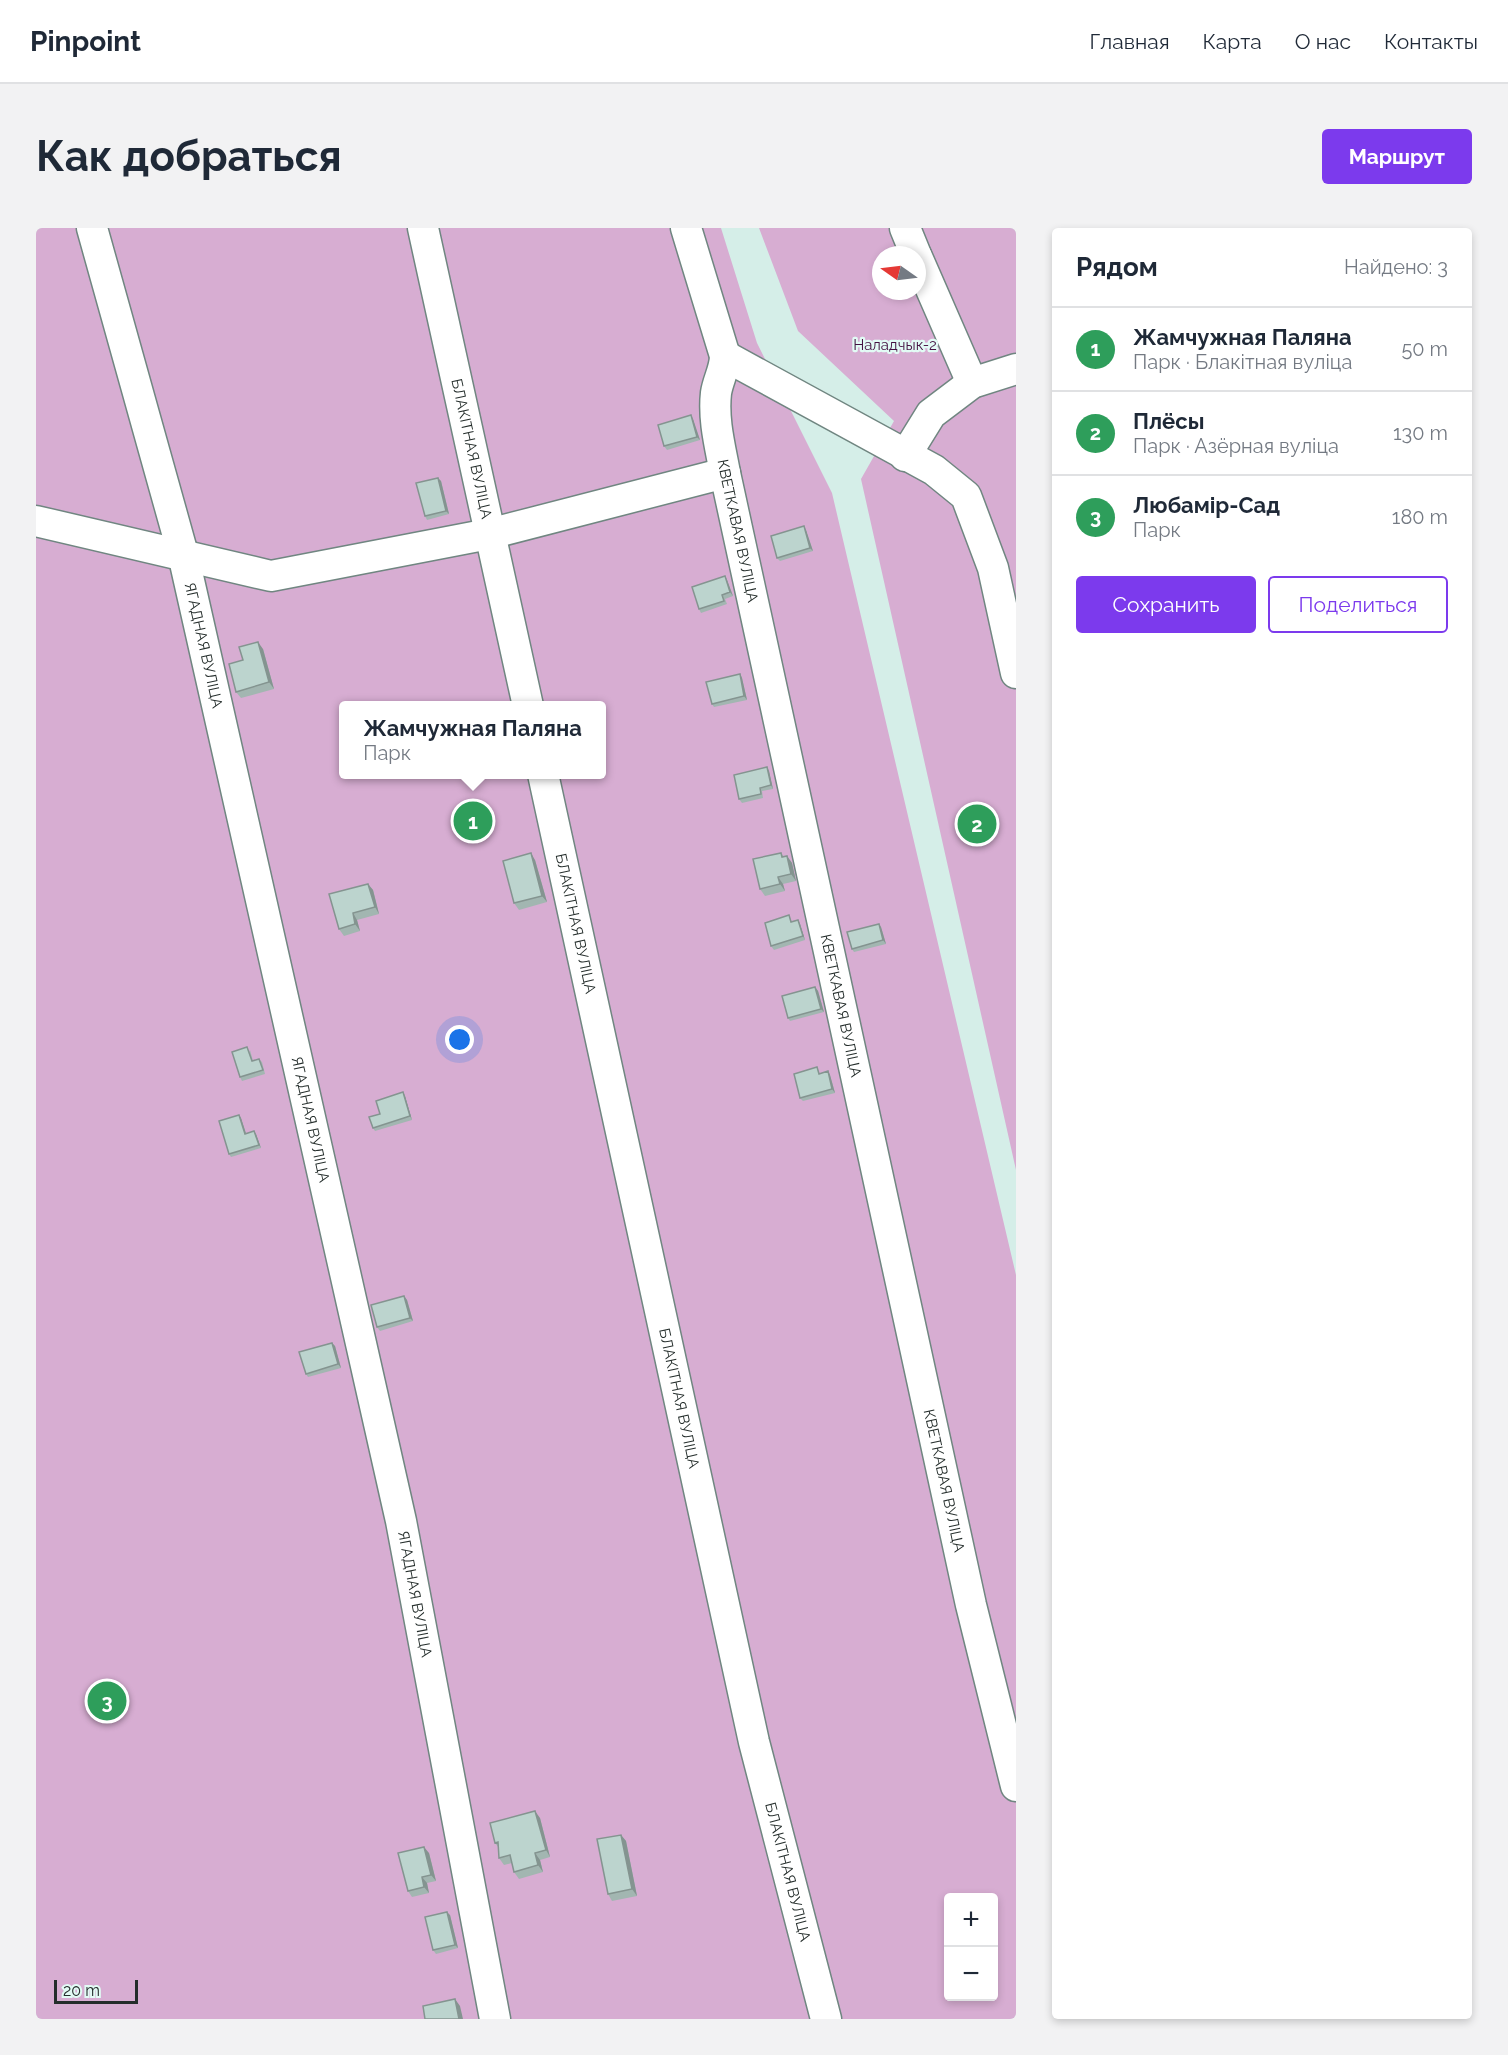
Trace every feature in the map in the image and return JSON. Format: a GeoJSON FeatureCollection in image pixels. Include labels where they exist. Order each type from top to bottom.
{"type":"FeatureCollection","features":[{"type":"Feature","properties":{"kind":"street","name":"ЯГАДНАЯ ВУЛІЦА"},"geometry":{"type":"LineString","coordinates":[[93,228],[183,554],[401,1521],[495,2019]]}},
{"type":"Feature","properties":{"kind":"street","name":"БЛАКІТНАЯ ВУЛІЦА"},"geometry":{"type":"LineString","coordinates":[[423,228],[527,701]]}},
{"type":"Feature","properties":{"kind":"street","name":"КВЕТКАВАЯ ВУЛІЦА"},"geometry":{"type":"LineString","coordinates":[[686,228],[725,356],[725,365],[717,391],[715,418],[725,473],[971,1605],[1016,1786]]}},
{"type":"Feature","properties":{"kind":"street"},"geometry":{"type":"LineString","coordinates":[[904,228],[912,246]]}},
{"type":"Feature","properties":{"kind":"street"},"geometry":{"type":"LineString","coordinates":[[926,277],[972,383]]}},
{"type":"Feature","properties":{"kind":"street"},"geometry":{"type":"LineString","coordinates":[[725,356],[934,471],[966,496],[993,568],[1016,673]]}},
{"type":"Feature","properties":{"kind":"street"},"geometry":{"type":"LineString","coordinates":[[904,456],[931,414],[972,383],[1016,369]]}},
{"type":"Feature","properties":{"kind":"street"},"geometry":{"type":"LineString","coordinates":[[36,521],[271,576],[489,534],[725,473]]}},
{"type":"Feature","properties":{"kind":"street","name":"БЛАКІТНАЯ ВУЛІЦА"},"geometry":{"type":"LineString","coordinates":[[544,779],[754,1742],[826,2019]]}},
{"type":"Feature","properties":{"kind":"green space"},"geometry":{"type":"Polygon","coordinates":[[[36,228],[721,228],[757,343],[832,493],[1016,1275],[1016,2019],[36,2019],[36,228]]]}},
{"type":"Feature","properties":{"kind":"green space","name":"Наладчык-2"},"geometry":{"type":"Polygon","coordinates":[[[759,228],[1016,228],[1016,1170],[861,479],[894,421],[798,331],[759,228]]]}},
{"type":"Feature","properties":{"kind":"building"},"geometry":{"type":"Polygon","coordinates":[[[691,415],[697,437],[664,446],[658,425],[691,415]]]}},
{"type":"Feature","properties":{"kind":"building"},"geometry":{"type":"Polygon","coordinates":[[[438,478],[446,511],[425,516],[416,483],[438,478]]]}},
{"type":"Feature","properties":{"kind":"building"},"geometry":{"type":"Polygon","coordinates":[[[804,526],[810,548],[777,558],[771,536],[804,526]]]}},
{"type":"Feature","properties":{"kind":"building"},"geometry":{"type":"Polygon","coordinates":[[[725,576],[730,592],[722,595],[724,601],[699,609],[692,587],[725,576]]]}},
{"type":"Feature","properties":{"kind":"building"},"geometry":{"type":"Polygon","coordinates":[[[258,642],[269,682],[236,692],[229,664],[243,660],[239,647],[258,642]]]}},
{"type":"Feature","properties":{"kind":"building"},"geometry":{"type":"Polygon","coordinates":[[[740,674],[744,696],[712,704],[706,682],[740,674]]]}},
{"type":"Feature","properties":{"kind":"building"},"geometry":{"type":"Polygon","coordinates":[[[767,767],[771,785],[760,788],[761,794],[739,799],[734,775],[767,767]]]}},
{"type":"Feature","properties":{"kind":"building"},"geometry":{"type":"Polygon","coordinates":[[[531,853],[542,896],[514,903],[503,861],[531,853]]]}},
{"type":"Feature","properties":{"kind":"building"},"geometry":{"type":"Polygon","coordinates":[[[781,853],[782,857],[787,856],[791,874],[778,877],[780,884],[760,889],[753,859],[781,853]]]}},
{"type":"Feature","properties":{"kind":"building"},"geometry":{"type":"Polygon","coordinates":[[[368,884],[375,907],[353,913],[355,924],[339,929],[329,894],[368,884]]]}},
{"type":"Feature","properties":{"kind":"building"},"geometry":{"type":"Polygon","coordinates":[[[789,915],[791,922],[798,920],[803,936],[771,946],[765,923],[789,915]]]}},
{"type":"Feature","properties":{"kind":"building"},"geometry":{"type":"Polygon","coordinates":[[[879,924],[883,940],[852,949],[847,932],[879,924]]]}},
{"type":"Feature","properties":{"kind":"building"},"geometry":{"type":"Polygon","coordinates":[[[815,987],[821,1009],[788,1018],[782,996],[815,987]]]}},
{"type":"Feature","properties":{"kind":"building"},"geometry":{"type":"Polygon","coordinates":[[[247,1047],[252,1061],[259,1059],[263,1070],[240,1077],[232,1052],[247,1047]]]}},
{"type":"Feature","properties":{"kind":"building"},"geometry":{"type":"Polygon","coordinates":[[[817,1067],[819,1074],[828,1071],[832,1089],[800,1098],[794,1074],[817,1067]]]}},
{"type":"Feature","properties":{"kind":"building"},"geometry":{"type":"Polygon","coordinates":[[[403,1092],[410,1116],[373,1128],[369,1117],[380,1114],[376,1101],[403,1092]]]}},
{"type":"Feature","properties":{"kind":"building"},"geometry":{"type":"Polygon","coordinates":[[[239,1115],[245,1134],[254,1131],[259,1145],[229,1154],[219,1121],[239,1115]]]}},
{"type":"Feature","properties":{"kind":"building"},"geometry":{"type":"Polygon","coordinates":[[[404,1296],[410,1318],[377,1327],[371,1305],[404,1296]]]}},
{"type":"Feature","properties":{"kind":"building"},"geometry":{"type":"Polygon","coordinates":[[[332,1343],[338,1364],[306,1374],[299,1352],[332,1343]]]}},
{"type":"Feature","properties":{"kind":"building"},"geometry":{"type":"Polygon","coordinates":[[[535,1811],[546,1850],[535,1853],[538,1865],[514,1872],[510,1855],[499,1858],[498,1842],[495,1843],[490,1823],[535,1811]]]}},
{"type":"Feature","properties":{"kind":"building"},"geometry":{"type":"Polygon","coordinates":[[[621,1835],[632,1889],[608,1894],[597,1839],[621,1835]]]}},
{"type":"Feature","properties":{"kind":"building"},"geometry":{"type":"Polygon","coordinates":[[[424,1847],[431,1875],[422,1877],[424,1887],[408,1891],[398,1853],[424,1847]]]}},
{"type":"Feature","properties":{"kind":"building"},"geometry":{"type":"Polygon","coordinates":[[[447,1912],[455,1945],[433,1950],[425,1917],[447,1912]]]}},
{"type":"Feature","properties":{"kind":"building"},"geometry":{"type":"Polygon","coordinates":[[[455,1999],[459,2019],[425,2019],[423,2006],[455,1999]]]}},
{"type":"Feature","properties":{"kind":"place","name":"Жамчужная Паляна"},"geometry":{"type":"Point","coordinates":[473,821]}},
{"type":"Feature","properties":{"kind":"place","name":"Плёсы"},"geometry":{"type":"Point","coordinates":[977,824]}},
{"type":"Feature","properties":{"kind":"place","name":"Любамір-Сад"},"geometry":{"type":"Point","coordinates":[107,1701]}}]}
